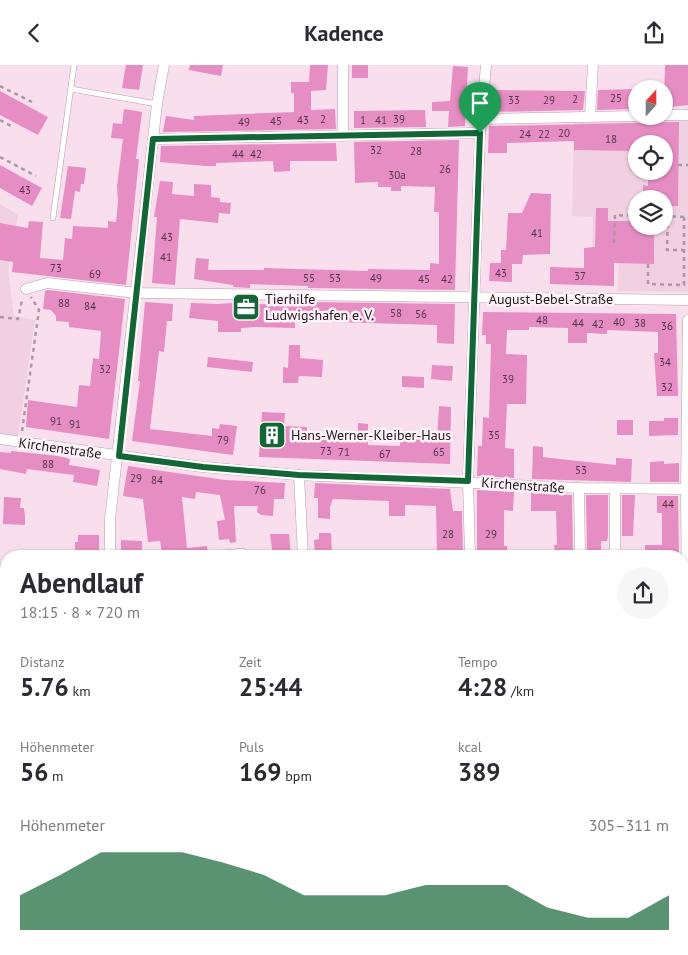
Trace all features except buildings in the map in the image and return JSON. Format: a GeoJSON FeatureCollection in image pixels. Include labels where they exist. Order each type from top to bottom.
{"type":"FeatureCollection","features":[{"type":"Feature","properties":{"kind":"street"},"geometry":{"type":"LineString","coordinates":[[110,550],[110,519],[119,456],[157,104],[164,65]]}},
{"type":"Feature","properties":{"kind":"street"},"geometry":{"type":"LineString","coordinates":[[343,65],[343,136]]}},
{"type":"Feature","properties":{"kind":"street"},"geometry":{"type":"LineString","coordinates":[[470,550],[468,481],[474,298],[480,133],[486,65]]}},
{"type":"Feature","properties":{"kind":"street"},"geometry":{"type":"LineString","coordinates":[[590,116],[593,65]]}},
{"type":"Feature","properties":{"kind":"street"},"geometry":{"type":"LineString","coordinates":[[481,119],[628,115]]}},
{"type":"Feature","properties":{"kind":"street"},"geometry":{"type":"LineString","coordinates":[[673,115],[688,115]]}},
{"type":"Feature","properties":{"kind":"street"},"geometry":{"type":"LineString","coordinates":[[153,139],[480,133]]}},
{"type":"Feature","properties":{"kind":"street","name":"August-Bebel-Straße"},"geometry":{"type":"LineString","coordinates":[[26,289],[47,283],[137,293],[688,300]]}},
{"type":"Feature","properties":{"kind":"street"},"geometry":{"type":"LineString","coordinates":[[687,550],[688,320]]}},
{"type":"Feature","properties":{"kind":"street","name":"Kirchenstraße"},"geometry":{"type":"LineString","coordinates":[[0,439],[203,467],[299,475],[468,481],[579,488],[687,489]]}},
{"type":"Feature","properties":{"kind":"street"},"geometry":{"type":"LineString","coordinates":[[299,475],[303,550]]}},
{"type":"Feature","properties":{"kind":"street"},"geometry":{"type":"LineString","coordinates":[[579,488],[580,550]]}},
{"type":"Feature","properties":{"kind":"street"},"geometry":{"type":"LineString","coordinates":[[615,489],[615,550]]}},
{"type":"Feature","properties":{"kind":"lane"},"geometry":{"type":"LineString","coordinates":[[53,218],[74,65]]}},
{"type":"Feature","properties":{"kind":"lane"},"geometry":{"type":"LineString","coordinates":[[71,89],[157,104]]}},
{"type":"Feature","properties":{"kind":"path"},"geometry":{"type":"LineString","coordinates":[[0,86],[32,102]]}},
{"type":"Feature","properties":{"kind":"path"},"geometry":{"type":"LineString","coordinates":[[0,120],[13,127]]}},
{"type":"Feature","properties":{"kind":"path"},"geometry":{"type":"LineString","coordinates":[[0,157],[36,176]]}},
{"type":"Feature","properties":{"kind":"path"},"geometry":{"type":"LineString","coordinates":[[678,165],[688,165]]}},
{"type":"Feature","properties":{"kind":"path"},"geometry":{"type":"LineString","coordinates":[[614,243],[615,215],[628,216]]}},
{"type":"Feature","properties":{"kind":"path"},"geometry":{"type":"LineString","coordinates":[[648,264],[648,284],[684,285],[686,217],[673,217]]}},
{"type":"Feature","properties":{"kind":"path"},"geometry":{"type":"LineString","coordinates":[[668,235],[668,250],[684,250]]}},
{"type":"Feature","properties":{"kind":"path"},"geometry":{"type":"LineString","coordinates":[[0,317],[18,319],[26,289]]}},
{"type":"Feature","properties":{"kind":"path"},"geometry":{"type":"LineString","coordinates":[[20,442],[39,310],[26,289]]}},
{"type":"Feature","properties":{"kind":"shaded area"},"geometry":{"type":"Polygon","coordinates":[[[673,121],[688,121],[688,292],[618,291],[619,253],[592,253],[593,217],[572,216],[574,123],[628,122],[628,125],[673,125],[673,121]]]}},
{"type":"Feature","properties":{"kind":"shaded area"},"geometry":{"type":"Polygon","coordinates":[[[0,204],[18,215],[8,271],[14,316],[35,320],[18,436],[0,433],[0,204]]]}},
{"type":"Feature","properties":{"kind":"place","name":"Tierhilfe Ludwigshafen e. V."},"geometry":{"type":"Point","coordinates":[246,307]}},
{"type":"Feature","properties":{"kind":"place","name":"Hans-Werner-Kleiber-Haus"},"geometry":{"type":"Point","coordinates":[272,435]}},
{"type":"Feature","properties":{"kind":"route"},"geometry":{"type":"LineString","coordinates":[[480,133],[468,481],[299,475],[203,467],[119,456],[153,139],[480,133]]}}]}
